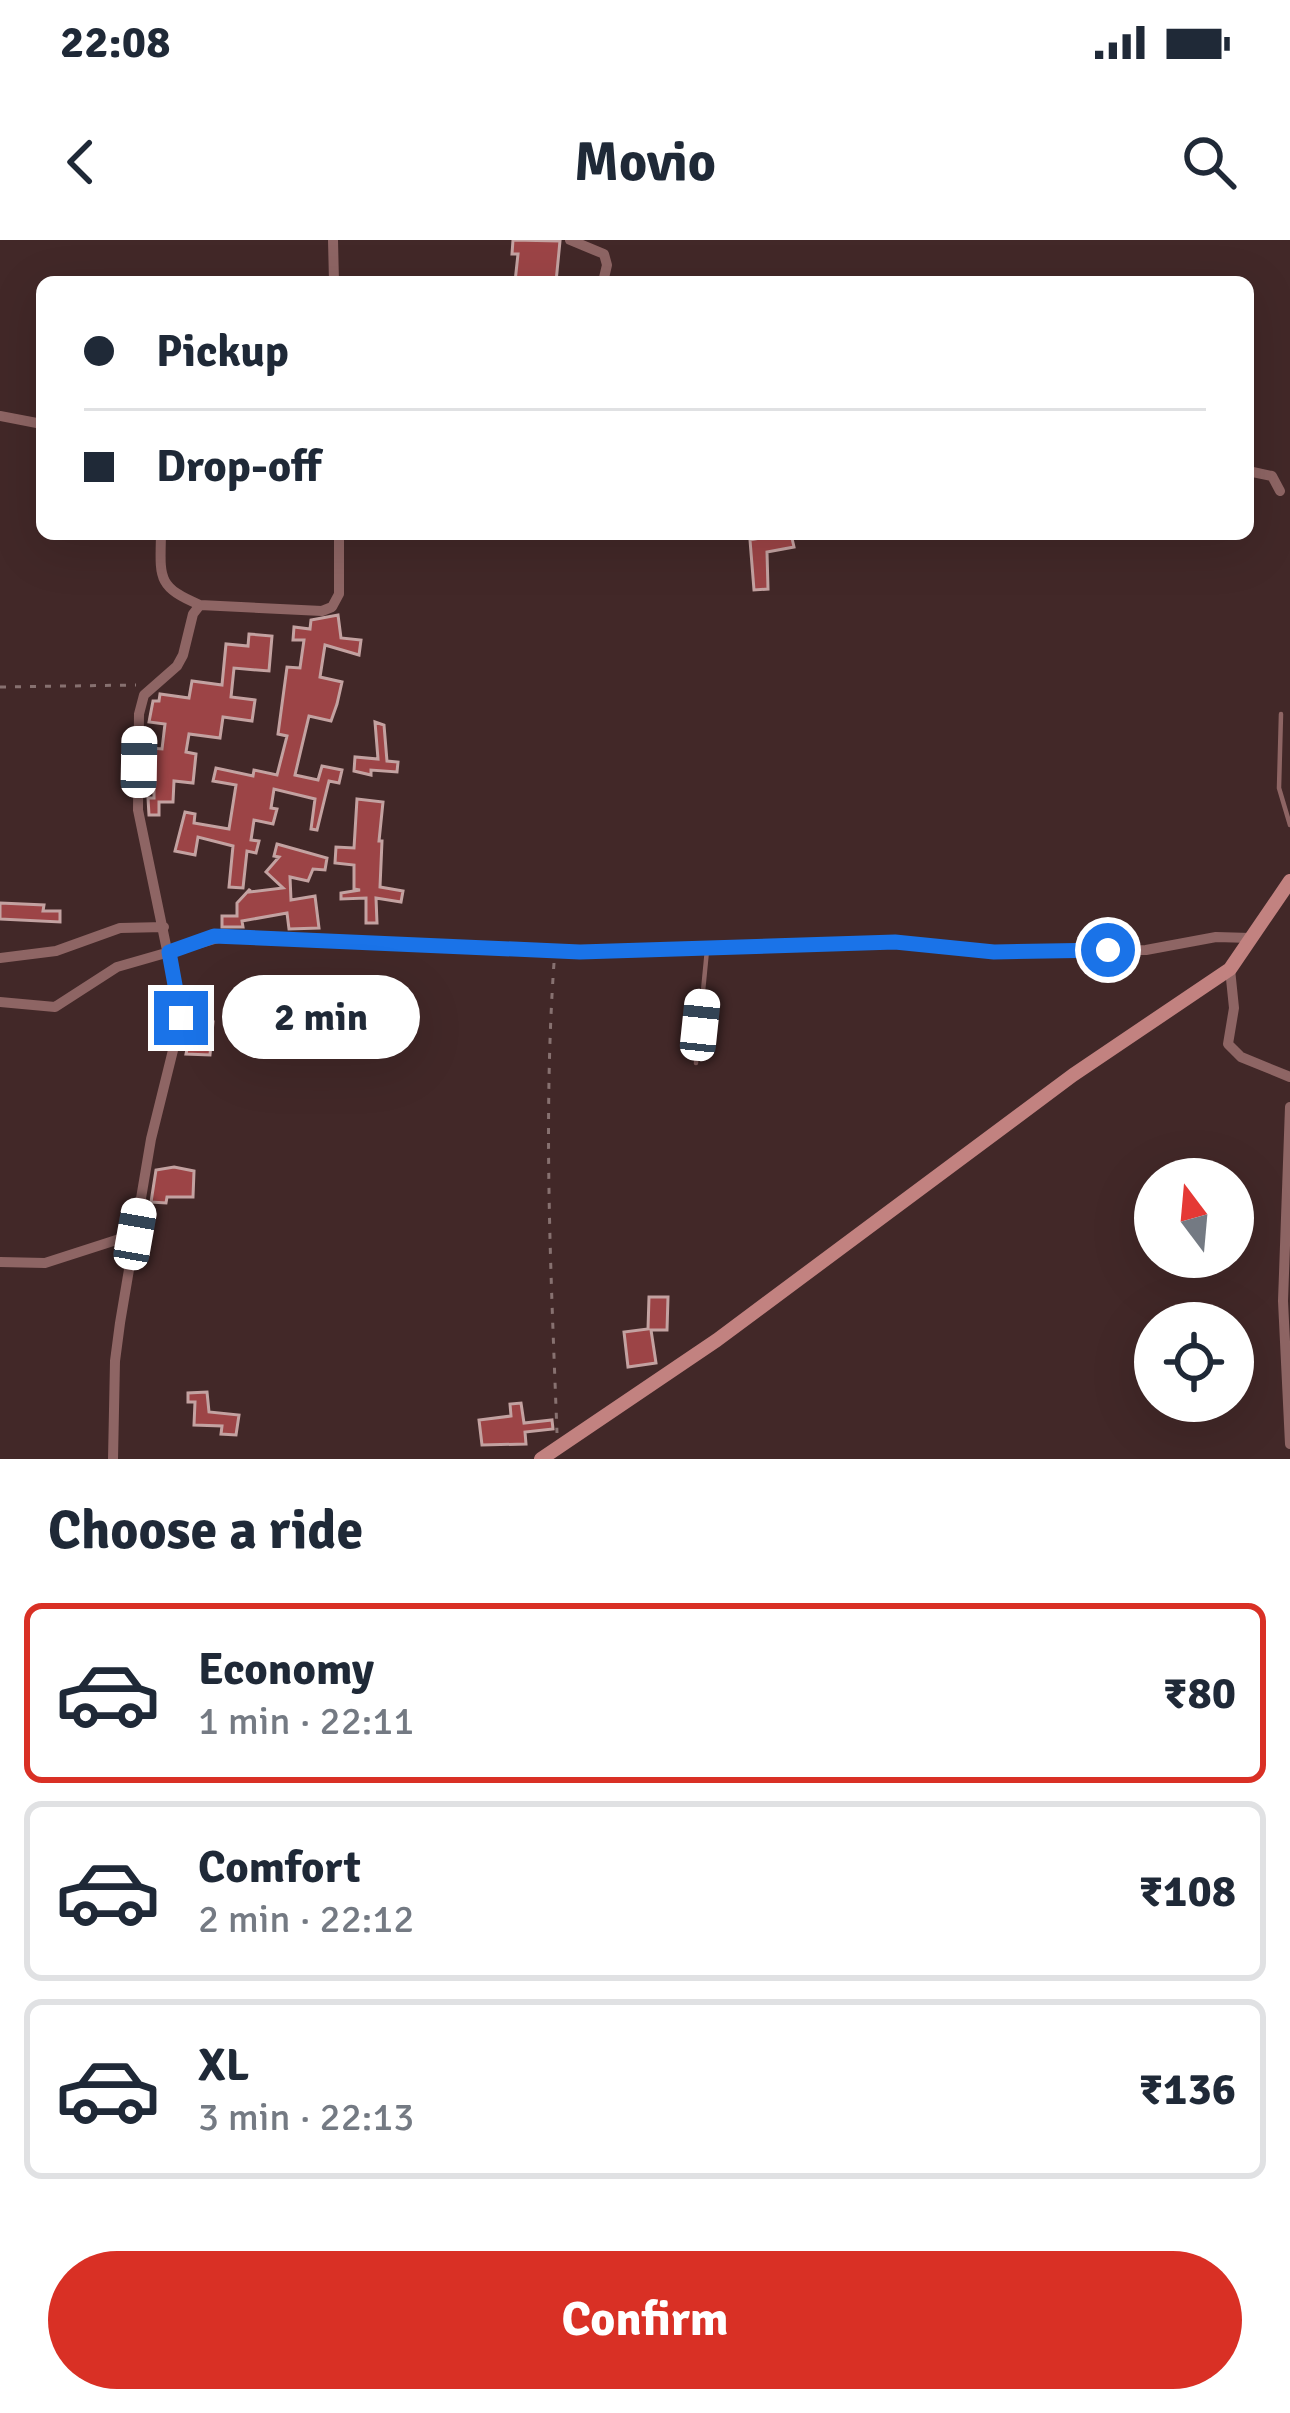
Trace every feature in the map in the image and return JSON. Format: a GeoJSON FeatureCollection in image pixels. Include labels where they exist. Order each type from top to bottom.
{"type":"FeatureCollection","features":[{"type":"Feature","properties":{"kind":"main road"},"geometry":{"type":"LineString","coordinates":[[541,1459],[717,1340],[1073,1075],[1229,969],[1290,881]]}},
{"type":"Feature","properties":{"kind":"street"},"geometry":{"type":"LineString","coordinates":[[333,240],[334,276]]}},
{"type":"Feature","properties":{"kind":"street"},"geometry":{"type":"LineString","coordinates":[[570,240],[604,254],[605,276]]}},
{"type":"Feature","properties":{"kind":"street"},"geometry":{"type":"LineString","coordinates":[[0,416],[36,423]]}},
{"type":"Feature","properties":{"kind":"street"},"geometry":{"type":"LineString","coordinates":[[1254,472],[1272,476],[1280,490]]}},
{"type":"Feature","properties":{"kind":"street"},"geometry":{"type":"LineString","coordinates":[[161,540],[161,579],[174,594],[200,605],[322,611],[332,607],[339,594],[339,540]]}},
{"type":"Feature","properties":{"kind":"street"},"geometry":{"type":"LineString","coordinates":[[113,1459],[115,1361],[135,1234],[151,1138],[180,1036],[180,998],[138,810],[139,714],[144,695],[177,666],[200,605]]}},
{"type":"Feature","properties":{"kind":"street"},"geometry":{"type":"LineString","coordinates":[[0,958],[56,952],[120,928],[164,927]]}},
{"type":"Feature","properties":{"kind":"street"},"geometry":{"type":"LineString","coordinates":[[0,1002],[55,1007],[117,967],[225,936],[554,951],[895,942],[994,952],[1146,950],[1216,937],[1251,938]]}},
{"type":"Feature","properties":{"kind":"street"},"geometry":{"type":"LineString","coordinates":[[1229,969],[1234,1008],[1228,1044],[1241,1057],[1290,1077]]}},
{"type":"Feature","properties":{"kind":"street"},"geometry":{"type":"LineString","coordinates":[[1290,1107],[1282,1301],[1290,1444]]}},
{"type":"Feature","properties":{"kind":"street"},"geometry":{"type":"LineString","coordinates":[[0,1262],[45,1263],[135,1234]]}},
{"type":"Feature","properties":{"kind":"lane"},"geometry":{"type":"LineString","coordinates":[[1281,714],[1279,788],[1290,825]]}},
{"type":"Feature","properties":{"kind":"lane"},"geometry":{"type":"LineString","coordinates":[[696,1064],[707,948]]}},
{"type":"Feature","properties":{"kind":"path"},"geometry":{"type":"LineString","coordinates":[[0,687],[152,685]]}},
{"type":"Feature","properties":{"kind":"path"},"geometry":{"type":"LineString","coordinates":[[554,951],[547,1204],[558,1447]]}},
{"type":"Feature","properties":{"kind":"building"},"geometry":{"type":"Polygon","coordinates":[[[513,240],[560,241],[557,276],[516,276],[518,254],[512,254],[513,240]]]}},
{"type":"Feature","properties":{"kind":"building"},"geometry":{"type":"Polygon","coordinates":[[[750,540],[792,540],[794,547],[767,552],[768,589],[754,590],[750,540]]]}},
{"type":"Feature","properties":{"kind":"building"},"geometry":{"type":"Polygon","coordinates":[[[338,615],[341,638],[361,640],[359,655],[325,645],[320,677],[342,682],[337,704],[331,721],[309,716],[295,775],[318,780],[322,766],[342,770],[339,783],[329,781],[317,830],[311,829],[315,799],[274,789],[273,824],[254,820],[251,840],[259,841],[256,853],[247,851],[243,888],[229,887],[233,846],[198,837],[195,855],[175,851],[185,812],[195,814],[194,823],[229,829],[236,785],[213,781],[216,768],[253,776],[254,770],[277,775],[287,736],[278,734],[287,667],[300,668],[304,640],[293,640],[294,627],[310,629],[311,620],[338,615]]]}},
{"type":"Feature","properties":{"kind":"building"},"geometry":{"type":"Polygon","coordinates":[[[249,634],[272,636],[269,671],[234,668],[231,697],[255,700],[252,721],[223,717],[220,738],[189,734],[186,752],[196,754],[193,783],[174,781],[173,802],[159,802],[159,815],[149,815],[148,798],[154,798],[150,748],[162,749],[165,724],[149,722],[153,701],[159,701],[160,694],[189,698],[192,681],[222,685],[226,644],[248,646],[249,634]]]}},
{"type":"Feature","properties":{"kind":"building"},"geometry":{"type":"Polygon","coordinates":[[[375,722],[384,725],[387,761],[398,762],[397,772],[371,770],[371,775],[354,771],[355,757],[378,759],[375,722]]]}},
{"type":"Feature","properties":{"kind":"building"},"geometry":{"type":"Polygon","coordinates":[[[357,799],[383,802],[380,887],[403,891],[401,902],[376,898],[377,923],[366,923],[366,898],[341,899],[341,893],[360,890],[354,889],[354,865],[335,863],[336,847],[354,848],[357,799]]]}},
{"type":"Feature","properties":{"kind":"building"},"geometry":{"type":"Polygon","coordinates":[[[277,844],[327,858],[325,870],[313,869],[308,881],[290,877],[291,900],[315,896],[319,928],[289,929],[287,913],[242,921],[243,927],[222,927],[222,916],[237,916],[237,903],[250,889],[283,888],[266,872],[279,857],[274,856],[277,844]]]}},
{"type":"Feature","properties":{"kind":"building"},"geometry":{"type":"Polygon","coordinates":[[[0,903],[44,905],[43,911],[60,911],[60,922],[0,919],[0,903]]]}},
{"type":"Feature","properties":{"kind":"building"},"geometry":{"type":"Polygon","coordinates":[[[193,1021],[213,1022],[210,1055],[186,1054],[193,1021]]]}},
{"type":"Feature","properties":{"kind":"building"},"geometry":{"type":"Polygon","coordinates":[[[156,1170],[194,1171],[193,1197],[151,1202],[156,1170]]]}},
{"type":"Feature","properties":{"kind":"building"},"geometry":{"type":"Polygon","coordinates":[[[649,1297],[668,1297],[667,1330],[651,1330],[656,1363],[628,1367],[624,1332],[648,1329],[649,1297]]]}},
{"type":"Feature","properties":{"kind":"building"},"geometry":{"type":"Polygon","coordinates":[[[207,1392],[209,1412],[239,1415],[236,1435],[221,1434],[222,1426],[194,1425],[195,1402],[188,1402],[188,1393],[207,1392]]]}},
{"type":"Feature","properties":{"kind":"building"},"geometry":{"type":"Polygon","coordinates":[[[521,1403],[524,1423],[552,1420],[553,1429],[525,1432],[526,1444],[482,1445],[479,1420],[511,1416],[510,1404],[521,1403]]]}},
{"type":"Feature","properties":{"kind":"route"},"geometry":{"type":"LineString","coordinates":[[181,1018],[169,952],[214,936],[580,952],[854,942],[994,952],[1108,950]]}}]}
